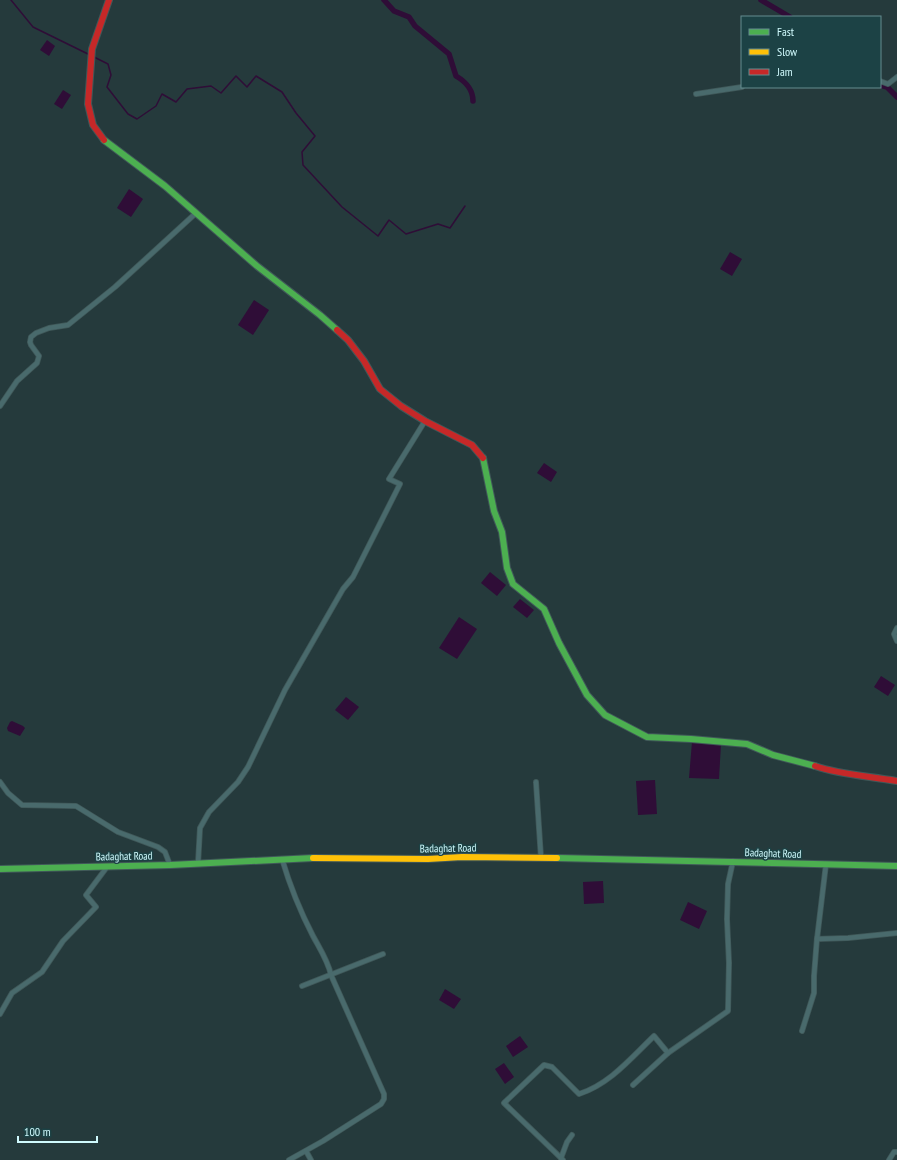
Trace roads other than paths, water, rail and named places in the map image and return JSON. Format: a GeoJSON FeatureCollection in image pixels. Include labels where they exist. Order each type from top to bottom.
{"type":"FeatureCollection","features":[{"type":"Feature","properties":{"kind":"street"},"geometry":{"type":"LineString","coordinates":[[109,0],[92,49],[89,70],[88,104],[93,125],[103,140],[165,186],[257,266],[320,315],[348,340],[364,361],[380,389],[401,406],[425,421],[472,445],[483,457],[494,511],[502,532],[507,568],[513,584],[544,609],[553,626],[559,643],[587,695],[605,715],[647,737],[747,744],[773,755],[833,772],[897,781]]}},
{"type":"Feature","properties":{"kind":"street"},"geometry":{"type":"LineString","coordinates":[[881,80],[888,84],[897,77]]}},
{"type":"Feature","properties":{"kind":"street"},"geometry":{"type":"LineString","coordinates":[[696,94],[741,87]]}},
{"type":"Feature","properties":{"kind":"street"},"geometry":{"type":"LineString","coordinates":[[0,406],[17,381],[37,363],[39,356],[31,345],[31,336],[49,328],[68,325],[115,287],[196,213]]}},
{"type":"Feature","properties":{"kind":"street"},"geometry":{"type":"LineString","coordinates":[[198,864],[200,828],[209,812],[238,782],[248,767],[285,690],[343,589],[353,577],[400,484],[389,479],[425,421]]}},
{"type":"Feature","properties":{"kind":"street"},"geometry":{"type":"LineString","coordinates":[[897,628],[894,634],[897,641]]}},
{"type":"Feature","properties":{"kind":"street"},"geometry":{"type":"LineString","coordinates":[[0,782],[8,793],[22,805],[76,806],[118,832],[158,847],[165,852],[170,865]]}},
{"type":"Feature","properties":{"kind":"street"},"geometry":{"type":"LineString","coordinates":[[536,782],[541,858]]}},
{"type":"Feature","properties":{"kind":"street","name":"Badaghat Road"},"geometry":{"type":"LineString","coordinates":[[0,869],[170,865],[282,859],[541,858],[733,861],[897,866]]}},
{"type":"Feature","properties":{"kind":"street"},"geometry":{"type":"LineString","coordinates":[[282,859],[294,894],[313,936],[329,966],[331,975],[384,1094],[384,1099],[381,1104],[323,1141],[289,1160]]}},
{"type":"Feature","properties":{"kind":"street"},"geometry":{"type":"LineString","coordinates":[[634,1085],[668,1053],[728,1011],[728,884],[733,861]]}},
{"type":"Feature","properties":{"kind":"street"},"geometry":{"type":"LineString","coordinates":[[802,1031],[814,993],[817,938],[826,864]]}},
{"type":"Feature","properties":{"kind":"street"},"geometry":{"type":"LineString","coordinates":[[1,1011],[12,994],[42,972],[64,941],[96,907],[86,895],[107,867]]}},
{"type":"Feature","properties":{"kind":"street"},"geometry":{"type":"LineString","coordinates":[[817,938],[848,938],[897,933]]}},
{"type":"Feature","properties":{"kind":"street"},"geometry":{"type":"LineString","coordinates":[[302,986],[383,954]]}},
{"type":"Feature","properties":{"kind":"street"},"geometry":{"type":"LineString","coordinates":[[572,1136],[567,1142],[562,1159],[504,1103],[544,1065],[552,1067],[579,1094],[588,1092],[611,1078],[654,1036],[668,1053]]}},
{"type":"Feature","properties":{"kind":"street"},"geometry":{"type":"LineString","coordinates":[[306,1151],[311,1160]]}},
{"type":"Feature","properties":{"kind":"street"},"geometry":{"type":"LineString","coordinates":[[889,1160],[892,1154],[897,1152]]}},
{"type":"Feature","properties":{"kind":"waterway"},"geometry":{"type":"LineString","coordinates":[[11,0],[33,27],[90,55]]}},
{"type":"Feature","properties":{"kind":"waterway"},"geometry":{"type":"LineString","coordinates":[[384,0],[394,11],[409,17],[415,26],[449,54],[456,76],[468,86],[472,93],[473,101]]}},
{"type":"Feature","properties":{"kind":"waterway"},"geometry":{"type":"LineString","coordinates":[[761,0],[788,16]]}},
{"type":"Feature","properties":{"kind":"waterway"},"geometry":{"type":"LineString","coordinates":[[94,57],[108,64],[111,75],[107,87],[128,114],[137,119],[156,106],[162,94],[176,102],[187,89],[211,86],[221,93],[236,76],[247,87],[256,76],[282,92],[296,113],[315,136],[302,152],[303,165],[342,207],[378,236],[389,220],[406,234],[438,224],[450,228],[465,206]]}},
{"type":"Feature","properties":{"kind":"waterway"},"geometry":{"type":"LineString","coordinates":[[881,85],[887,87],[897,97]]}}]}
